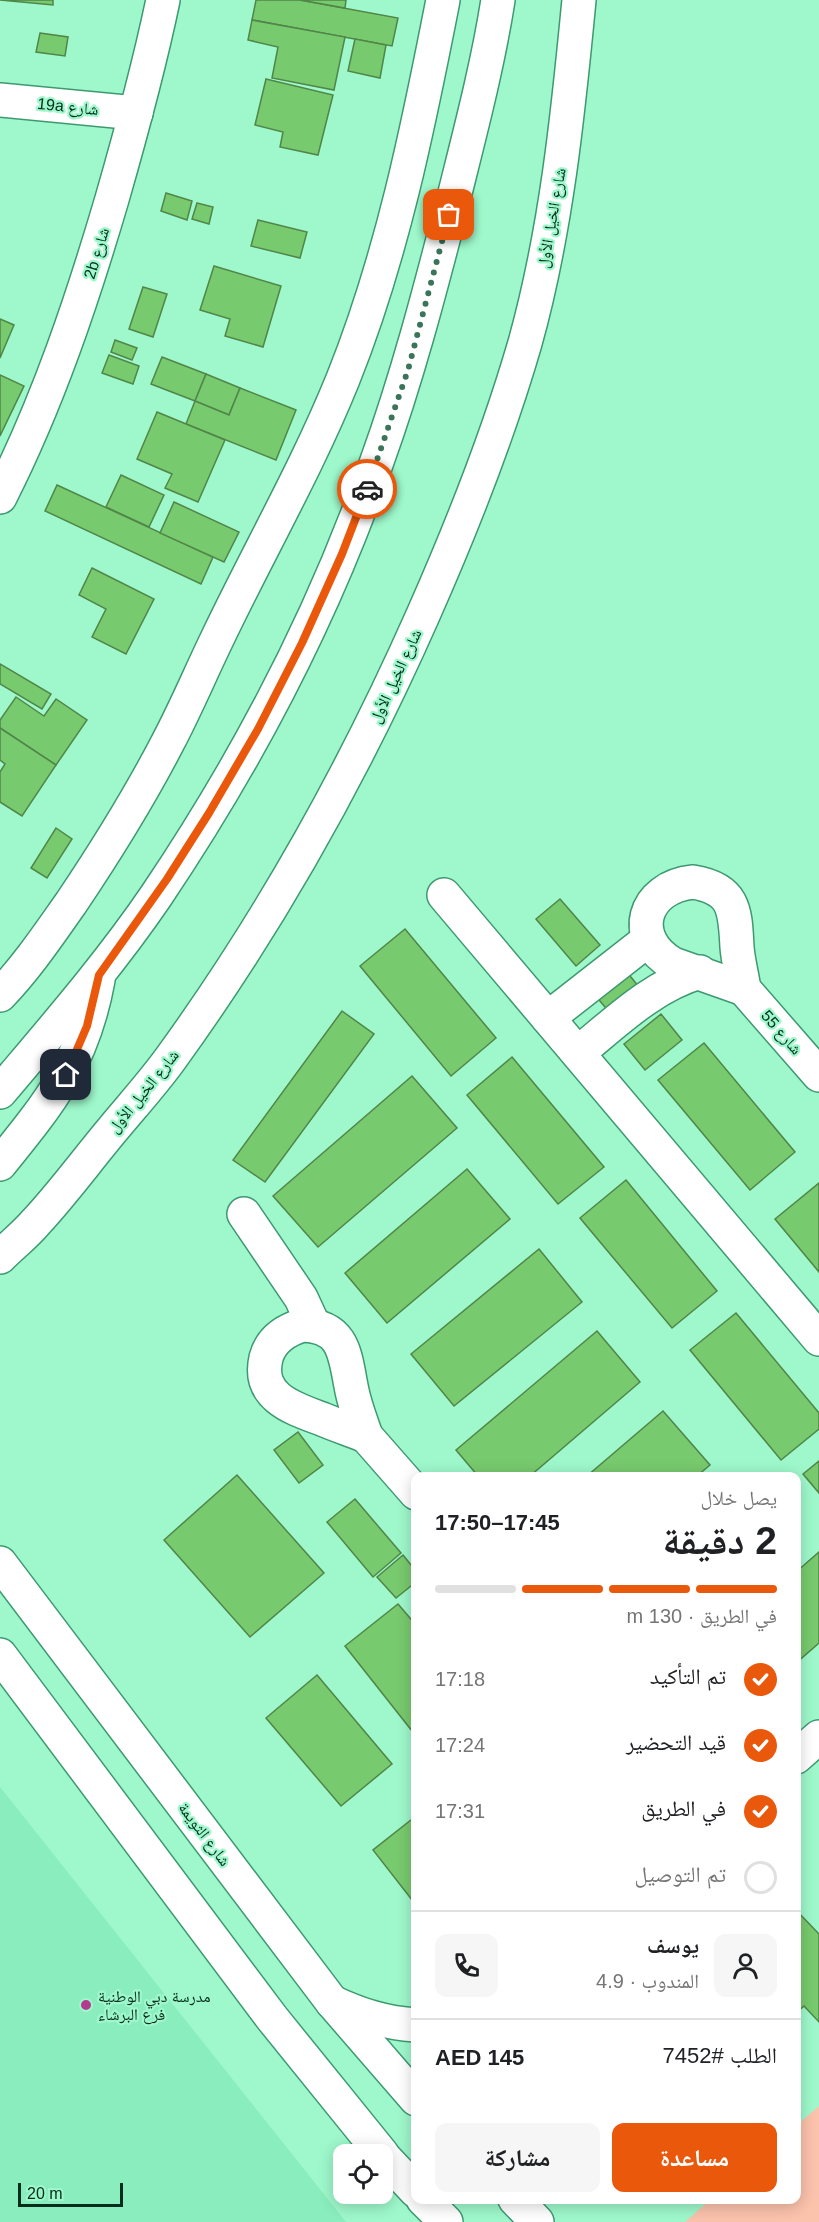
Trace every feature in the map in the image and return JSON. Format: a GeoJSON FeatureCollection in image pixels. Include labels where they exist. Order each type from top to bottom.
{"type":"FeatureCollection","features":[{"type":"Feature","properties":{"kind":"street","name":"2b شارع"},"geometry":{"type":"LineString","coordinates":[[0,497],[46,397],[98,248],[136,113],[163,0]]}},
{"type":"Feature","properties":{"kind":"street"},"geometry":{"type":"LineString","coordinates":[[0,995],[55,926],[135,804],[169,740],[248,574],[325,423],[363,326],[388,240],[416,138],[443,0]]}},
{"type":"Feature","properties":{"kind":"street"},"geometry":{"type":"LineString","coordinates":[[0,1092],[99,975],[156,896],[209,813],[258,729],[302,643],[342,554],[377,463],[408,370],[473,123],[498,0]]}},
{"type":"Feature","properties":{"kind":"street","name":"شارع الخيل الأول"},"geometry":{"type":"LineString","coordinates":[[0,1257],[36,1222],[169,1061],[232,971],[291,874],[347,774],[398,672],[485,465],[525,341],[542,274],[563,149],[579,0]]}},
{"type":"Feature","properties":{"kind":"street","name":"19a شارع"},"geometry":{"type":"LineString","coordinates":[[0,100],[136,113]]}},
{"type":"Feature","properties":{"kind":"street"},"geometry":{"type":"LineString","coordinates":[[693,882],[705,884],[717,890],[733,908],[737,920],[737,946],[744,988],[673,964],[655,950],[649,939],[648,915],[652,904],[664,891],[681,883],[693,882]]}},
{"type":"Feature","properties":{"kind":"street"},"geometry":{"type":"LineString","coordinates":[[444,895],[819,1340]]}},
{"type":"Feature","properties":{"kind":"street"},"geometry":{"type":"LineString","coordinates":[[548,1018],[649,939]]}},
{"type":"Feature","properties":{"kind":"street"},"geometry":{"type":"LineString","coordinates":[[578,1053],[649,996],[666,985],[700,972]]}},
{"type":"Feature","properties":{"kind":"street"},"geometry":{"type":"LineString","coordinates":[[0,1164],[47,1105],[66,1075],[82,1043],[93,1010],[99,975]]}},
{"type":"Feature","properties":{"kind":"street","name":"شارع 55"},"geometry":{"type":"LineString","coordinates":[[744,988],[819,1075]]}},
{"type":"Feature","properties":{"kind":"street"},"geometry":{"type":"LineString","coordinates":[[244,1214],[301,1298],[314,1326]]}},
{"type":"Feature","properties":{"kind":"street"},"geometry":{"type":"LineString","coordinates":[[0,1278],[36,1222]]}},
{"type":"Feature","properties":{"kind":"street"},"geometry":{"type":"LineString","coordinates":[[366,1436],[298,1410],[276,1397],[269,1388],[265,1365],[267,1353],[281,1334],[303,1325],[325,1329],[334,1336],[346,1356],[354,1400],[366,1436],[411,1487]]}},
{"type":"Feature","properties":{"kind":"street","name":"شارع الثويمة"},"geometry":{"type":"LineString","coordinates":[[0,1563],[332,2002],[411,2093]]}},
{"type":"Feature","properties":{"kind":"street"},"geometry":{"type":"LineString","coordinates":[[0,1655],[272,2018],[374,2144]]}},
{"type":"Feature","properties":{"kind":"street"},"geometry":{"type":"LineString","coordinates":[[801,1753],[819,1737]]}},
{"type":"Feature","properties":{"kind":"street"},"geometry":{"type":"LineString","coordinates":[[332,2002],[361,2016],[391,2024],[411,2025]]}},
{"type":"Feature","properties":{"kind":"street"},"geometry":{"type":"LineString","coordinates":[[393,2166],[411,2186]]}},
{"type":"Feature","properties":{"kind":"street"},"geometry":{"type":"LineString","coordinates":[[428,2204],[446,2222]]}},
{"type":"Feature","properties":{"kind":"street"},"geometry":{"type":"LineString","coordinates":[[520,2204],[537,2222]]}},
{"type":"Feature","properties":{"kind":"shaded area","name":"مدرسة دبي الوطنية فرع البرشاء"},"geometry":{"type":"Polygon","coordinates":[[[0,1787],[346,2222],[0,2222],[0,1787]]]}},
{"type":"Feature","properties":{"kind":"shaded area"},"geometry":{"type":"Polygon","coordinates":[[[819,2106],[819,2222],[685,2222],[705,2204],[801,2204],[801,2122],[819,2106]]]}},
{"type":"Feature","properties":{"kind":"building"},"geometry":{"type":"Polygon","coordinates":[[[0,0],[53,0],[53,5],[0,0]]]}},
{"type":"Feature","properties":{"kind":"building"},"geometry":{"type":"Polygon","coordinates":[[[256,0],[300,0],[398,18],[392,46],[252,20],[256,0]]]}},
{"type":"Feature","properties":{"kind":"building"},"geometry":{"type":"Polygon","coordinates":[[[300,0],[346,0],[345,8],[300,0]]]}},
{"type":"Feature","properties":{"kind":"building"},"geometry":{"type":"Polygon","coordinates":[[[252,20],[345,37],[334,90],[272,78],[278,47],[248,40],[252,20]]]}},
{"type":"Feature","properties":{"kind":"building"},"geometry":{"type":"Polygon","coordinates":[[[40,33],[68,37],[65,56],[36,52],[40,33]]]}},
{"type":"Feature","properties":{"kind":"building"},"geometry":{"type":"Polygon","coordinates":[[[355,39],[386,45],[380,78],[348,71],[355,39]]]}},
{"type":"Feature","properties":{"kind":"building"},"geometry":{"type":"Polygon","coordinates":[[[266,79],[333,95],[318,155],[280,147],[283,132],[255,125],[266,79]]]}},
{"type":"Feature","properties":{"kind":"building"},"geometry":{"type":"Polygon","coordinates":[[[166,193],[192,201],[187,220],[161,211],[166,193]]]}},
{"type":"Feature","properties":{"kind":"building"},"geometry":{"type":"Polygon","coordinates":[[[197,203],[213,207],[209,224],[192,219],[197,203]]]}},
{"type":"Feature","properties":{"kind":"building"},"geometry":{"type":"Polygon","coordinates":[[[258,220],[307,232],[300,258],[251,246],[258,220]]]}},
{"type":"Feature","properties":{"kind":"building"},"geometry":{"type":"Polygon","coordinates":[[[214,266],[281,286],[263,347],[225,336],[230,319],[200,310],[214,266]]]}},
{"type":"Feature","properties":{"kind":"building"},"geometry":{"type":"Polygon","coordinates":[[[143,287],[167,294],[153,337],[129,329],[143,287]]]}},
{"type":"Feature","properties":{"kind":"building"},"geometry":{"type":"Polygon","coordinates":[[[0,319],[14,325],[0,358],[0,319]]]}},
{"type":"Feature","properties":{"kind":"building"},"geometry":{"type":"Polygon","coordinates":[[[115,340],[137,348],[132,360],[111,352],[115,340]]]}},
{"type":"Feature","properties":{"kind":"building"},"geometry":{"type":"Polygon","coordinates":[[[109,355],[139,366],[133,384],[102,373],[109,355]]]}},
{"type":"Feature","properties":{"kind":"building"},"geometry":{"type":"Polygon","coordinates":[[[162,357],[206,374],[195,401],[151,384],[162,357]]]}},
{"type":"Feature","properties":{"kind":"building"},"geometry":{"type":"Polygon","coordinates":[[[206,374],[240,388],[229,415],[195,401],[206,374]]]}},
{"type":"Feature","properties":{"kind":"building"},"geometry":{"type":"Polygon","coordinates":[[[0,375],[24,386],[0,436],[0,375]]]}},
{"type":"Feature","properties":{"kind":"building"},"geometry":{"type":"Polygon","coordinates":[[[240,388],[296,410],[276,460],[186,424],[195,401],[229,415],[240,388]]]}},
{"type":"Feature","properties":{"kind":"building"},"geometry":{"type":"Polygon","coordinates":[[[157,412],[225,440],[198,502],[165,488],[172,474],[137,459],[157,412]]]}},
{"type":"Feature","properties":{"kind":"building"},"geometry":{"type":"Polygon","coordinates":[[[121,475],[164,495],[149,527],[106,507],[121,475]]]}},
{"type":"Feature","properties":{"kind":"building"},"geometry":{"type":"Polygon","coordinates":[[[57,485],[213,557],[201,584],[45,511],[57,485]]]}},
{"type":"Feature","properties":{"kind":"building"},"geometry":{"type":"Polygon","coordinates":[[[174,502],[239,532],[224,562],[160,533],[174,502]]]}},
{"type":"Feature","properties":{"kind":"building"},"geometry":{"type":"Polygon","coordinates":[[[92,568],[154,599],[126,654],[92,637],[106,609],[79,595],[92,568]]]}},
{"type":"Feature","properties":{"kind":"building"},"geometry":{"type":"Polygon","coordinates":[[[0,664],[51,694],[42,709],[0,684],[0,664]]]}},
{"type":"Feature","properties":{"kind":"building"},"geometry":{"type":"Polygon","coordinates":[[[16,697],[44,716],[56,699],[87,720],[56,765],[0,728],[0,720],[16,697]]]}},
{"type":"Feature","properties":{"kind":"building"},"geometry":{"type":"Polygon","coordinates":[[[0,728],[56,765],[22,816],[0,802],[0,772],[5,764],[0,760],[0,728]]]}},
{"type":"Feature","properties":{"kind":"building"},"geometry":{"type":"Polygon","coordinates":[[[56,828],[72,839],[47,878],[31,868],[56,828]]]}},
{"type":"Feature","properties":{"kind":"building"},"geometry":{"type":"Polygon","coordinates":[[[560,899],[600,945],[576,966],[536,919],[560,899]]]}},
{"type":"Feature","properties":{"kind":"building"},"geometry":{"type":"Polygon","coordinates":[[[405,929],[496,1038],[451,1076],[360,966],[405,929]]]}},
{"type":"Feature","properties":{"kind":"building"},"geometry":{"type":"Polygon","coordinates":[[[626,971],[639,987],[609,1012],[595,995],[626,971]]]}},
{"type":"Feature","properties":{"kind":"building"},"geometry":{"type":"Polygon","coordinates":[[[342,1011],[374,1034],[265,1182],[233,1160],[342,1011]]]}},
{"type":"Feature","properties":{"kind":"building"},"geometry":{"type":"Polygon","coordinates":[[[661,1014],[682,1040],[645,1070],[624,1044],[661,1014]]]}},
{"type":"Feature","properties":{"kind":"building"},"geometry":{"type":"Polygon","coordinates":[[[704,1043],[795,1152],[750,1190],[658,1080],[704,1043]]]}},
{"type":"Feature","properties":{"kind":"building"},"geometry":{"type":"Polygon","coordinates":[[[512,1057],[604,1167],[558,1204],[467,1095],[512,1057]]]}},
{"type":"Feature","properties":{"kind":"building"},"geometry":{"type":"Polygon","coordinates":[[[412,1076],[457,1128],[318,1247],[273,1196],[412,1076]]]}},
{"type":"Feature","properties":{"kind":"building"},"geometry":{"type":"Polygon","coordinates":[[[467,1169],[510,1219],[387,1323],[345,1273],[467,1169]]]}},
{"type":"Feature","properties":{"kind":"building"},"geometry":{"type":"Polygon","coordinates":[[[626,1180],[717,1291],[672,1328],[580,1218],[626,1180]]]}},
{"type":"Feature","properties":{"kind":"building"},"geometry":{"type":"Polygon","coordinates":[[[819,1183],[819,1272],[775,1219],[819,1183]]]}},
{"type":"Feature","properties":{"kind":"building"},"geometry":{"type":"Polygon","coordinates":[[[539,1249],[582,1302],[454,1406],[411,1354],[539,1249]]]}},
{"type":"Feature","properties":{"kind":"building"},"geometry":{"type":"Polygon","coordinates":[[[736,1313],[819,1413],[819,1429],[781,1460],[690,1350],[736,1313]]]}},
{"type":"Feature","properties":{"kind":"building"},"geometry":{"type":"Polygon","coordinates":[[[597,1331],[640,1382],[535,1472],[475,1472],[456,1450],[597,1331]]]}},
{"type":"Feature","properties":{"kind":"building"},"geometry":{"type":"Polygon","coordinates":[[[663,1411],[710,1465],[702,1472],[592,1472],[663,1411]]]}},
{"type":"Feature","properties":{"kind":"building"},"geometry":{"type":"Polygon","coordinates":[[[298,1432],[323,1465],[299,1483],[274,1450],[298,1432]]]}},
{"type":"Feature","properties":{"kind":"building"},"geometry":{"type":"Polygon","coordinates":[[[819,1461],[819,1493],[803,1474],[819,1461]]]}},
{"type":"Feature","properties":{"kind":"building"},"geometry":{"type":"Polygon","coordinates":[[[237,1475],[324,1573],[250,1637],[164,1540],[237,1475]]]}},
{"type":"Feature","properties":{"kind":"building"},"geometry":{"type":"Polygon","coordinates":[[[355,1499],[401,1553],[373,1577],[327,1522],[355,1499]]]}},
{"type":"Feature","properties":{"kind":"building"},"geometry":{"type":"Polygon","coordinates":[[[819,1552],[819,1643],[801,1659],[801,1568],[819,1552]]]}},
{"type":"Feature","properties":{"kind":"building"},"geometry":{"type":"Polygon","coordinates":[[[403,1555],[411,1565],[411,1586],[396,1598],[377,1577],[403,1555]]]}},
{"type":"Feature","properties":{"kind":"building"},"geometry":{"type":"Polygon","coordinates":[[[398,1604],[411,1619],[411,1730],[345,1646],[398,1604]]]}},
{"type":"Feature","properties":{"kind":"building"},"geometry":{"type":"Polygon","coordinates":[[[317,1675],[392,1764],[341,1806],[266,1718],[317,1675]]]}},
{"type":"Feature","properties":{"kind":"building"},"geometry":{"type":"Polygon","coordinates":[[[411,1820],[411,1899],[373,1850],[411,1820]]]}},
{"type":"Feature","properties":{"kind":"building"},"geometry":{"type":"Polygon","coordinates":[[[801,1915],[819,1934],[819,2022],[804,2006],[801,2009],[801,1915]]]}},
{"type":"Feature","properties":{"kind":"way so far"},"geometry":{"type":"LineString","coordinates":[[367,489],[408,370],[449,215]]}},
{"type":"Feature","properties":{"kind":"place","name":"مدرسة دبي الوطنية فرع البرشاء"},"geometry":{"type":"Point","coordinates":[86,2005]}},
{"type":"Feature","properties":{"kind":"route"},"geometry":{"type":"LineString","coordinates":[[66,1075],[82,1043],[93,1010],[99,975],[167,879],[258,729],[302,643],[342,554],[367,489]]}}]}
